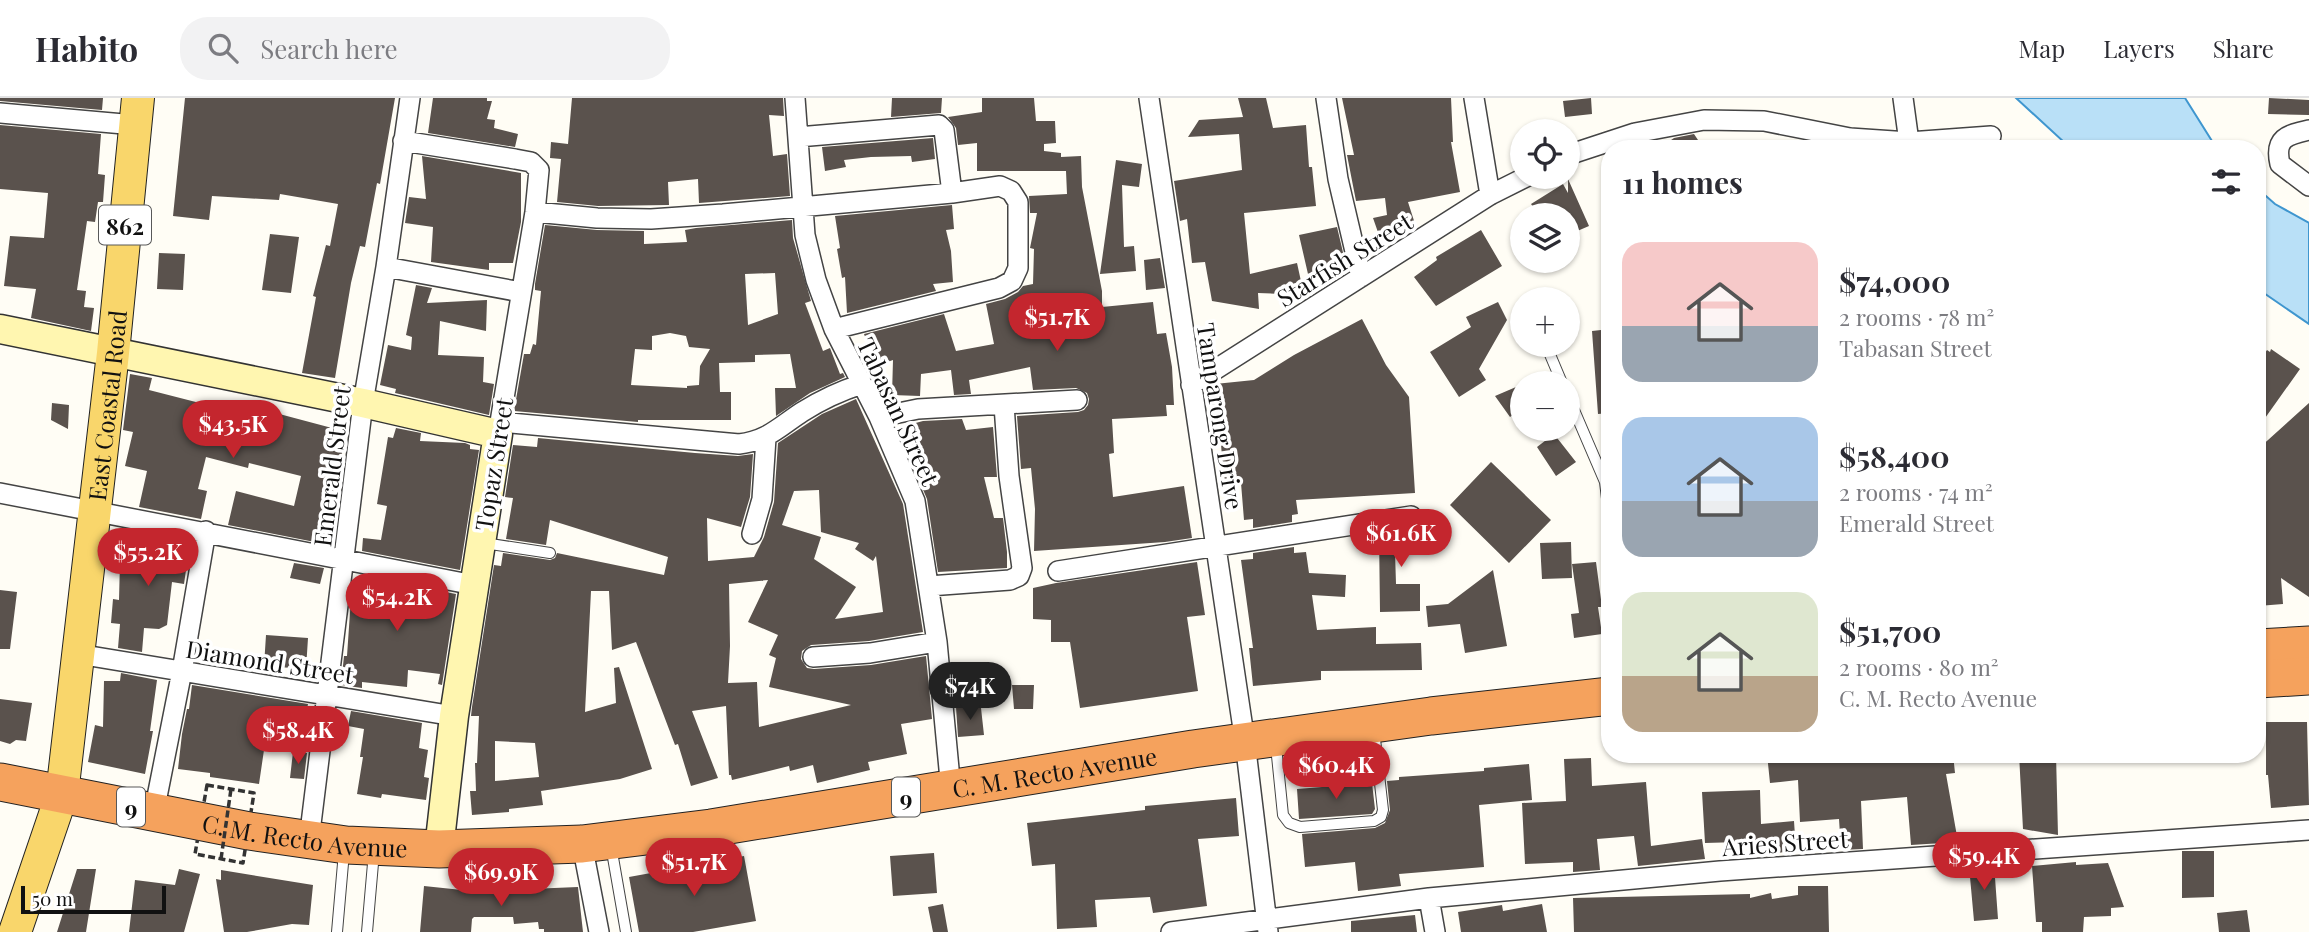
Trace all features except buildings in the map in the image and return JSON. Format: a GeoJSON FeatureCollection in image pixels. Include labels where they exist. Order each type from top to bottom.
{"type":"FeatureCollection","features":[{"type":"Feature","properties":{"kind":"highway"},"geometry":{"type":"LineString","coordinates":[[2266,648],[2309,645]]}},
{"type":"Feature","properties":{"kind":"highway"},"geometry":{"type":"LineString","coordinates":[[2266,679],[2309,676]]}},
{"type":"Feature","properties":{"kind":"highway","name":"C. M. Recto Avenue"},"geometry":{"type":"LineString","coordinates":[[0,782],[309,840],[360,846],[439,849],[596,843],[951,790],[1094,764],[1374,724],[1601,697]]}},
{"type":"Feature","properties":{"kind":"main road","name":"East Coastal Road"},"geometry":{"type":"LineString","coordinates":[[15,932],[62,794],[113,353],[136,111]]}},
{"type":"Feature","properties":{"kind":"street","name":"Emerald Street"},"geometry":{"type":"LineString","coordinates":[[309,840],[363,403],[410,98]]}},
{"type":"Feature","properties":{"kind":"street","name":"Tabasan Street"},"geometry":{"type":"LineString","coordinates":[[795,98],[805,235],[816,280],[834,329],[879,417],[915,501],[936,642],[951,790]]}},
{"type":"Feature","properties":{"kind":"street","name":"Tamparong Drive"},"geometry":{"type":"LineString","coordinates":[[1149,98],[1216,547],[1260,740]]}},
{"type":"Feature","properties":{"kind":"street"},"geometry":{"type":"LineString","coordinates":[[1326,98],[1338,179],[1361,277]]}},
{"type":"Feature","properties":{"kind":"street"},"geometry":{"type":"LineString","coordinates":[[1474,98],[1490,195]]}},
{"type":"Feature","properties":{"kind":"street"},"geometry":{"type":"LineString","coordinates":[[1903,98],[1909,140]]}},
{"type":"Feature","properties":{"kind":"street"},"geometry":{"type":"LineString","coordinates":[[0,113],[136,111]]}},
{"type":"Feature","properties":{"kind":"street"},"geometry":{"type":"LineString","coordinates":[[1614,140],[1635,133],[1704,120],[1764,121],[1850,138],[1880,140]]}},
{"type":"Feature","properties":{"kind":"street"},"geometry":{"type":"LineString","coordinates":[[798,137],[939,125],[944,130],[952,193]]}},
{"type":"Feature","properties":{"kind":"street"},"geometry":{"type":"LineString","coordinates":[[2309,130],[2289,135],[2280,143],[2277,153],[2280,164],[2309,186]]}},
{"type":"Feature","properties":{"kind":"street"},"geometry":{"type":"LineString","coordinates":[[1958,140],[1991,136]]}},
{"type":"Feature","properties":{"kind":"street","name":"Topaz Street"},"geometry":{"type":"LineString","coordinates":[[403,141],[515,159],[536,165],[540,177],[480,542],[454,716],[439,849]]}},
{"type":"Feature","properties":{"kind":"street"},"geometry":{"type":"LineString","coordinates":[[1580,151],[1601,144]]}},
{"type":"Feature","properties":{"kind":"street","name":"Starfish Street"},"geometry":{"type":"LineString","coordinates":[[1191,385],[1490,195],[1510,185]]}},
{"type":"Feature","properties":{"kind":"street"},"geometry":{"type":"LineString","coordinates":[[535,212],[597,218],[652,219],[952,193],[1000,186],[1011,191],[1018,202],[1018,268],[1012,281],[999,288],[834,329]]}},
{"type":"Feature","properties":{"kind":"street"},"geometry":{"type":"LineString","coordinates":[[386,267],[521,292]]}},
{"type":"Feature","properties":{"kind":"street"},"geometry":{"type":"LineString","coordinates":[[0,329],[499,428],[630,433],[708,443],[739,444],[766,438],[827,397],[862,384]]}},
{"type":"Feature","properties":{"kind":"street"},"geometry":{"type":"LineString","coordinates":[[879,417],[918,409],[1077,400]]}},
{"type":"Feature","properties":{"kind":"street"},"geometry":{"type":"LineString","coordinates":[[929,586],[1010,580],[1018,576],[1022,568],[1009,475],[1004,405]]}},
{"type":"Feature","properties":{"kind":"street"},"geometry":{"type":"LineString","coordinates":[[752,534],[762,499],[766,438]]}},
{"type":"Feature","properties":{"kind":"street"},"geometry":{"type":"LineString","coordinates":[[0,493],[474,585]]}},
{"type":"Feature","properties":{"kind":"street"},"geometry":{"type":"LineString","coordinates":[[1058,571],[1410,516]]}},
{"type":"Feature","properties":{"kind":"street"},"geometry":{"type":"LineString","coordinates":[[154,812],[206,531]]}},
{"type":"Feature","properties":{"kind":"street"},"geometry":{"type":"LineString","coordinates":[[813,657],[870,653],[936,642]]}},
{"type":"Feature","properties":{"kind":"street","name":"Diamond Street"},"geometry":{"type":"LineString","coordinates":[[78,654],[454,716]]}},
{"type":"Feature","properties":{"kind":"street"},"geometry":{"type":"LineString","coordinates":[[1260,740],[1267,925]]}},
{"type":"Feature","properties":{"kind":"street","name":"Aries Street"},"geometry":{"type":"LineString","coordinates":[[1171,932],[1267,925],[1429,898],[1720,871],[2309,830]]}},
{"type":"Feature","properties":{"kind":"street"},"geometry":{"type":"LineString","coordinates":[[596,843],[599,932]]}},
{"type":"Feature","properties":{"kind":"street"},"geometry":{"type":"LineString","coordinates":[[1429,898],[1435,932]]}},
{"type":"Feature","properties":{"kind":"lane"},"geometry":{"type":"LineString","coordinates":[[1580,424],[1601,473]]}},
{"type":"Feature","properties":{"kind":"lane"},"geometry":{"type":"LineString","coordinates":[[480,542],[550,554]]}},
{"type":"Feature","properties":{"kind":"lane"},"geometry":{"type":"LineString","coordinates":[[1260,740],[1283,815],[1289,824],[1300,827],[1374,821],[1381,817],[1382,810],[1374,724]]}},
{"type":"Feature","properties":{"kind":"lane"},"geometry":{"type":"LineString","coordinates":[[596,843],[626,932]]}},
{"type":"Feature","properties":{"kind":"lane"},"geometry":{"type":"LineString","coordinates":[[337,932],[342,866],[360,846]]}},
{"type":"Feature","properties":{"kind":"lane"},"geometry":{"type":"LineString","coordinates":[[360,846],[367,932]]}},
{"type":"Feature","properties":{"kind":"path"},"geometry":{"type":"LineString","coordinates":[[207,785],[254,793]]}},
{"type":"Feature","properties":{"kind":"path"},"geometry":{"type":"LineString","coordinates":[[221,859],[231,789]]}},
{"type":"Feature","properties":{"kind":"path"},"geometry":{"type":"LineString","coordinates":[[195,854],[243,863]]}},
{"type":"Feature","properties":{"kind":"water"},"geometry":{"type":"Polygon","coordinates":[[[2016,98],[2185,98],[2211,140],[2062,140],[2016,98]]]}},
{"type":"Feature","properties":{"kind":"water"},"geometry":{"type":"Polygon","coordinates":[[[2266,196],[2309,223],[2309,324],[2266,294],[2266,196]]]}}]}
